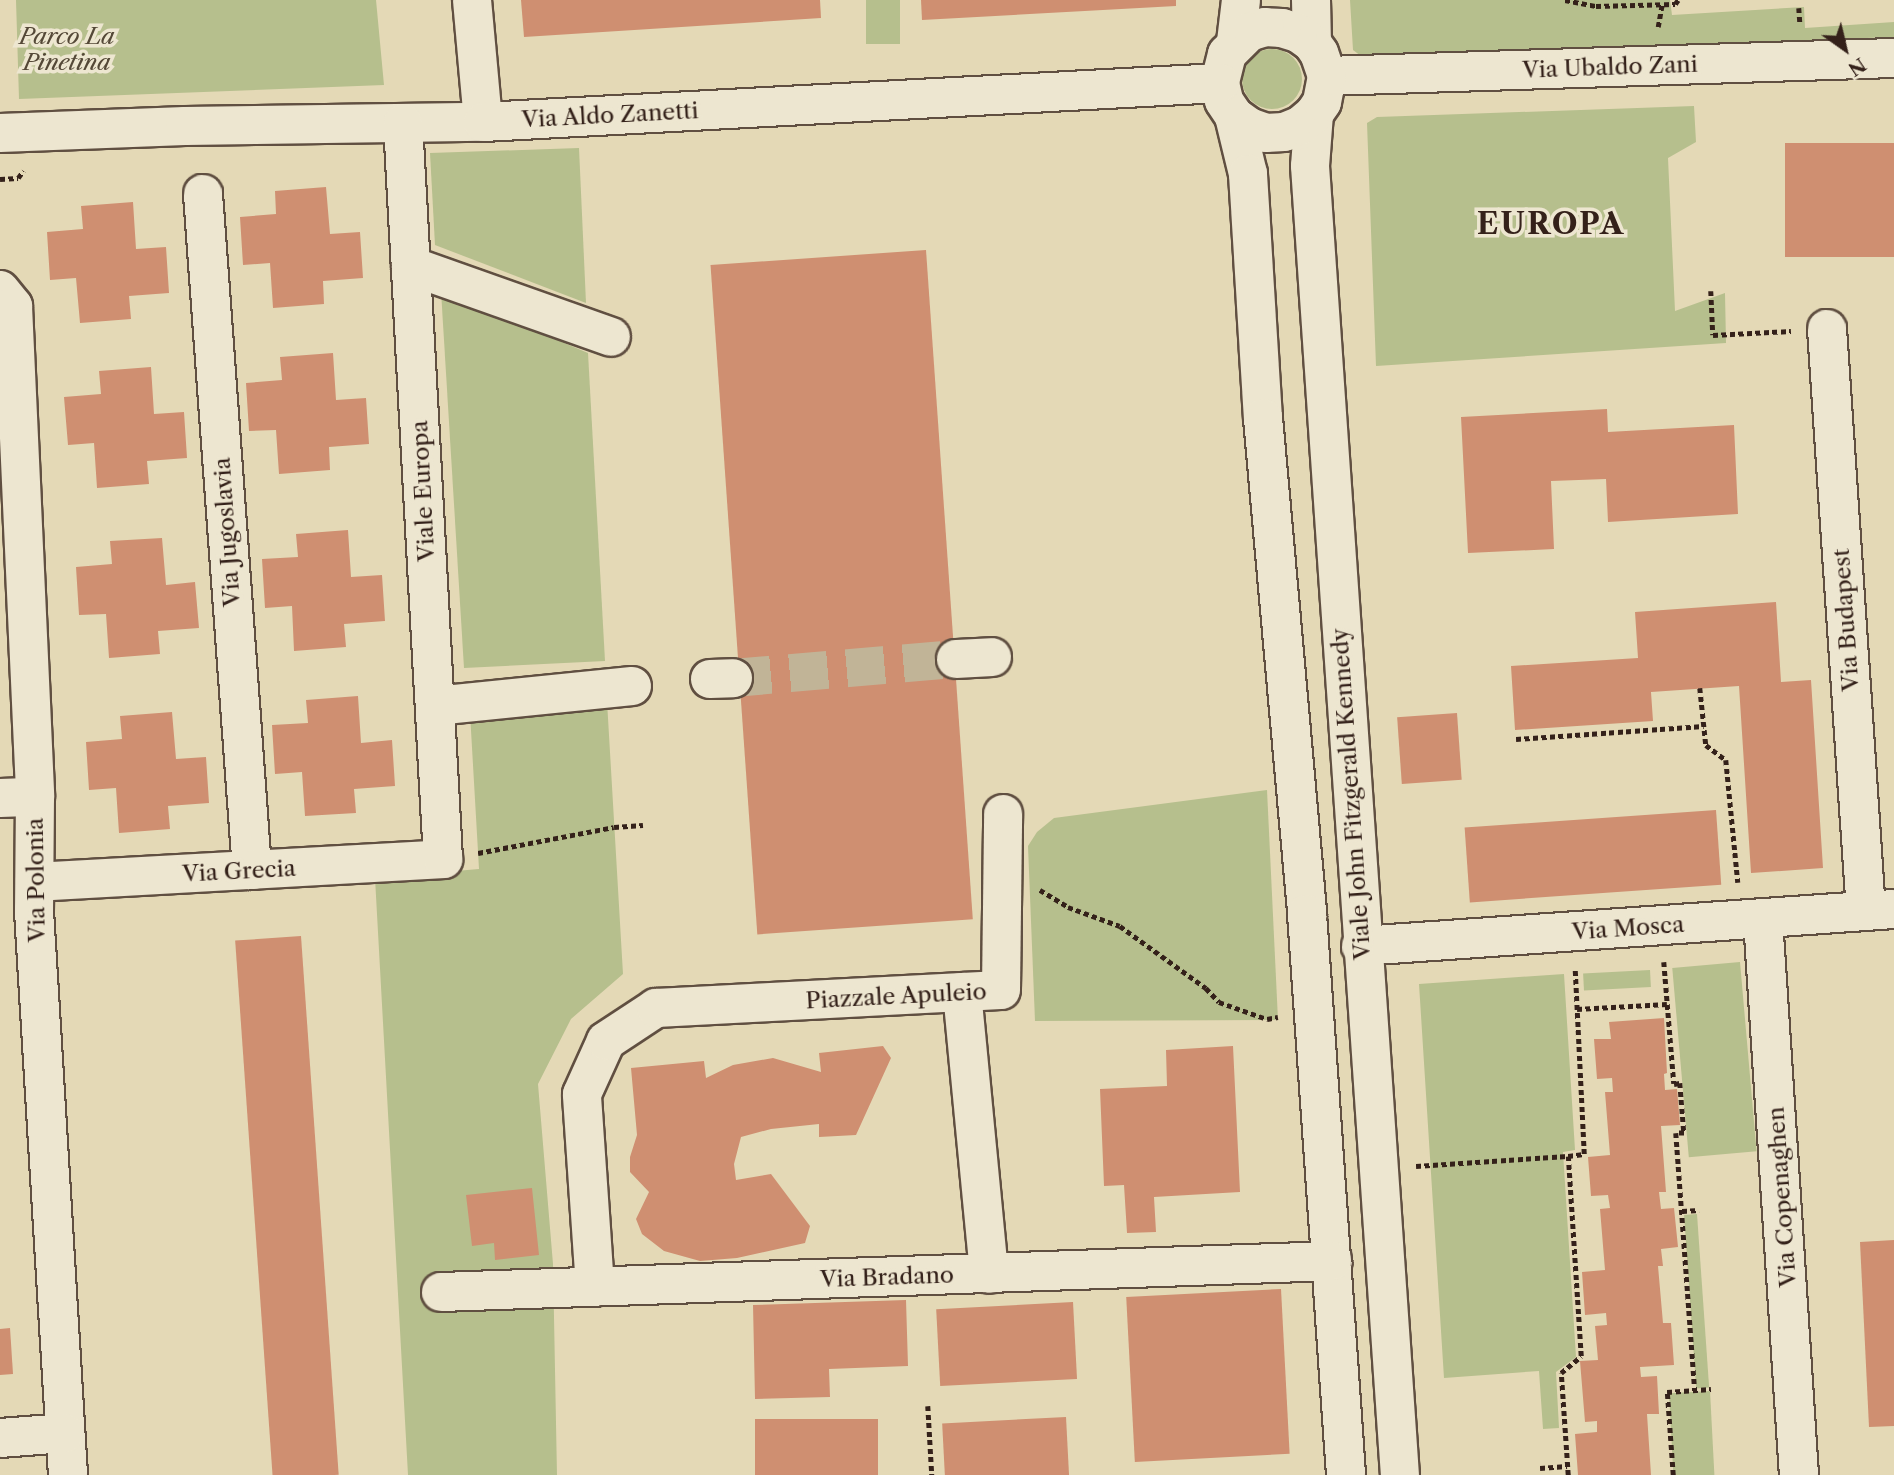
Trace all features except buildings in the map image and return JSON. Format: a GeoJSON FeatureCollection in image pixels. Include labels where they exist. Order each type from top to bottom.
{"type":"FeatureCollection","features":[{"type":"Feature","properties":{"kind":"street"},"geometry":{"type":"LineString","coordinates":[[472,0],[483,122]]}},
{"type":"Feature","properties":{"kind":"street"},"geometry":{"type":"LineString","coordinates":[[1236,42],[1241,0]]}},
{"type":"Feature","properties":{"kind":"street","name":"Viale John Fitzgerald Kennedy"},"geometry":{"type":"LineString","coordinates":[[1311,0],[1322,102],[1314,114],[1310,166],[1361,946],[1400,1475]]}},
{"type":"Feature","properties":{"kind":"street"},"geometry":{"type":"LineString","coordinates":[[1319,59],[1298,33],[1265,27],[1249,32],[1236,42],[1221,68],[1248,174],[1264,418],[1306,901],[1346,1475]]}},
{"type":"Feature","properties":{"kind":"street","name":"Via Ubaldo Zani"},"geometry":{"type":"LineString","coordinates":[[1319,59],[1894,58]]}},
{"type":"Feature","properties":{"kind":"street"},"geometry":{"type":"LineString","coordinates":[[1227,99],[1249,127],[1266,132],[1284,132],[1301,125],[1314,114]]}},
{"type":"Feature","properties":{"kind":"street","name":"Via Aldo Zanetti"},"geometry":{"type":"LineString","coordinates":[[0,133],[185,126],[483,122],[1227,99]]}},
{"type":"Feature","properties":{"kind":"street","name":"Viale Europa"},"geometry":{"type":"LineString","coordinates":[[403,123],[443,859]]}},
{"type":"Feature","properties":{"kind":"street","name":"Via Jugoslavia"},"geometry":{"type":"LineString","coordinates":[[203,194],[251,870]]}},
{"type":"Feature","properties":{"kind":"street"},"geometry":{"type":"LineString","coordinates":[[411,266],[611,337]]}},
{"type":"Feature","properties":{"kind":"street","name":"Via Polonia"},"geometry":{"type":"LineString","coordinates":[[0,290],[13,306],[17,798],[35,882],[34,911],[68,1475]]}},
{"type":"Feature","properties":{"kind":"street","name":"Via Budapest"},"geometry":{"type":"LineString","coordinates":[[1827,329],[1880,910]]}},
{"type":"Feature","properties":{"kind":"street"},"geometry":{"type":"LineString","coordinates":[[435,706],[632,685]]}},
{"type":"Feature","properties":{"kind":"street","name":"Piazzale Apuleio"},"geometry":{"type":"LineString","coordinates":[[595,1287],[582,1094],[606,1041],[656,1008],[1001,990],[1003,814]]}},
{"type":"Feature","properties":{"kind":"street","name":"Via Grecia"},"geometry":{"type":"LineString","coordinates":[[35,882],[443,859]]}},
{"type":"Feature","properties":{"kind":"street","name":"Via Mosca"},"geometry":{"type":"LineString","coordinates":[[1361,946],[1880,910]]}},
{"type":"Feature","properties":{"kind":"street","name":"Via Copenaghen"},"geometry":{"type":"LineString","coordinates":[[1763,919],[1799,1475]]}},
{"type":"Feature","properties":{"kind":"street"},"geometry":{"type":"LineString","coordinates":[[962,992],[989,1274]]}},
{"type":"Feature","properties":{"kind":"street","name":"Via Bradano"},"geometry":{"type":"LineString","coordinates":[[441,1292],[1332,1261]]}},
{"type":"Feature","properties":{"kind":"street"},"geometry":{"type":"LineString","coordinates":[[0,1438],[65,1433]]}},
{"type":"Feature","properties":{"kind":"path"},"geometry":{"type":"LineString","coordinates":[[1565,0],[1596,6],[1675,4],[1678,0]]}},
{"type":"Feature","properties":{"kind":"path"},"geometry":{"type":"LineString","coordinates":[[0,179],[18,178]]}},
{"type":"Feature","properties":{"kind":"path"},"geometry":{"type":"LineString","coordinates":[[1711,291],[1713,335],[1827,329]]}},
{"type":"Feature","properties":{"kind":"path"},"geometry":{"type":"LineString","coordinates":[[1700,688],[1706,745],[1726,760],[1738,883]]}},
{"type":"Feature","properties":{"kind":"path"},"geometry":{"type":"LineString","coordinates":[[1516,739],[1704,726]]}},
{"type":"Feature","properties":{"kind":"path"},"geometry":{"type":"LineString","coordinates":[[443,859],[614,827],[643,825]]}},
{"type":"Feature","properties":{"kind":"path"},"geometry":{"type":"LineString","coordinates":[[1002,867],[1068,907],[1120,926],[1206,988],[1219,1002],[1267,1018],[1289,1015]]}},
{"type":"Feature","properties":{"kind":"path"},"geometry":{"type":"LineString","coordinates":[[1664,962],[1674,1084],[1680,1083],[1684,1133],[1676,1133],[1695,1390]]}},
{"type":"Feature","properties":{"kind":"path"},"geometry":{"type":"LineString","coordinates":[[1405,1166],[1584,1154],[1575,968]]}},
{"type":"Feature","properties":{"kind":"path"},"geometry":{"type":"LineString","coordinates":[[1577,1009],[1667,1003]]}},
{"type":"Feature","properties":{"kind":"path"},"geometry":{"type":"LineString","coordinates":[[1568,1156],[1581,1356],[1560,1373],[1568,1475]]}},
{"type":"Feature","properties":{"kind":"path"},"geometry":{"type":"LineString","coordinates":[[1682,1211],[1699,1210]]}},
{"type":"Feature","properties":{"kind":"path"},"geometry":{"type":"LineString","coordinates":[[1673,1475],[1667,1392],[1711,1389]]}},
{"type":"Feature","properties":{"kind":"path"},"geometry":{"type":"LineString","coordinates":[[928,1406],[932,1475]]}},
{"type":"Feature","properties":{"kind":"path"},"geometry":{"type":"LineString","coordinates":[[1540,1468],[1567,1466]]}},
{"type":"Feature","properties":{"kind":"green space","name":"Parco La Pinetina"},"geometry":{"type":"Polygon","coordinates":[[[16,0],[376,0],[384,85],[19,99],[16,0]]]}},
{"type":"Feature","properties":{"kind":"green space"},"geometry":{"type":"Polygon","coordinates":[[[866,0],[900,0],[900,44],[866,44],[866,0]]]}},
{"type":"Feature","properties":{"kind":"green space"},"geometry":{"type":"Polygon","coordinates":[[[1350,0],[1670,0],[1672,15],[1804,7],[1805,28],[1894,22],[1894,37],[1361,56],[1353,50],[1350,0]]]}},
{"type":"Feature","properties":{"kind":"green space"},"geometry":{"type":"Polygon","coordinates":[[[1266,49],[1278,49],[1297,62],[1302,79],[1300,91],[1289,104],[1278,109],[1266,109],[1247,96],[1242,85],[1242,73],[1255,54],[1266,49]]]}},
{"type":"Feature","properties":{"kind":"green space"},"geometry":{"type":"Polygon","coordinates":[[[1694,106],[1696,142],[1668,158],[1675,311],[1725,293],[1726,343],[1376,366],[1367,123],[1377,117],[1694,106]]]}},
{"type":"Feature","properties":{"kind":"green space"},"geometry":{"type":"Polygon","coordinates":[[[579,148],[586,303],[435,245],[430,153],[579,148]]]}},
{"type":"Feature","properties":{"kind":"green space"},"geometry":{"type":"Polygon","coordinates":[[[441,291],[588,353],[605,661],[464,668],[441,291]]]}},
{"type":"Feature","properties":{"kind":"green space"},"geometry":{"type":"Polygon","coordinates":[[[607,701],[623,974],[571,1019],[538,1084],[553,1264],[557,1475],[408,1475],[375,878],[479,869],[470,713],[607,701]]]}},
{"type":"Feature","properties":{"kind":"green space"},"geometry":{"type":"Polygon","coordinates":[[[1267,790],[1278,1020],[1035,1021],[1028,846],[1037,832],[1054,818],[1267,790]]]}},
{"type":"Feature","properties":{"kind":"green space"},"geometry":{"type":"Polygon","coordinates":[[[1740,962],[1757,1151],[1689,1157],[1672,968],[1740,962]]]}},
{"type":"Feature","properties":{"kind":"green space"},"geometry":{"type":"Polygon","coordinates":[[[1650,970],[1651,987],[1584,990],[1583,974],[1650,970]]]}},
{"type":"Feature","properties":{"kind":"green space"},"geometry":{"type":"Polygon","coordinates":[[[1564,974],[1575,1150],[1563,1152],[1576,1357],[1556,1372],[1559,1428],[1543,1429],[1539,1371],[1444,1378],[1419,984],[1564,974]]]}},
{"type":"Feature","properties":{"kind":"green space"},"geometry":{"type":"Polygon","coordinates":[[[1697,1214],[1709,1388],[1696,1388],[1684,1215],[1697,1214]]]}},
{"type":"Feature","properties":{"kind":"green space"},"geometry":{"type":"Polygon","coordinates":[[[1710,1391],[1714,1475],[1673,1475],[1669,1393],[1710,1391]]]}},
{"type":"Feature","properties":{"kind":"tunnel"},"geometry":{"type":"LineString","coordinates":[[733,678],[956,659]]}},
{"type":"Feature","properties":{"kind":"district","name":"EUROPA"},"geometry":{"type":"Point","coordinates":[1551,224]}}]}
